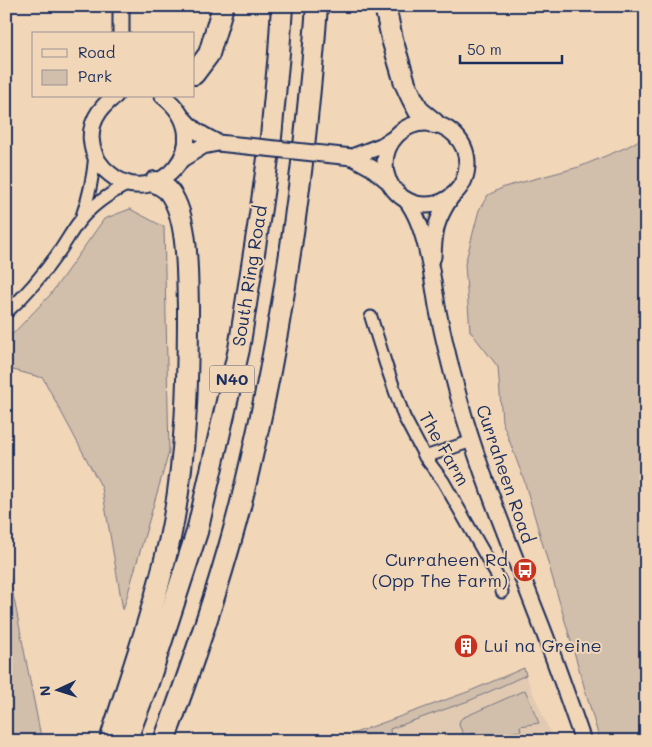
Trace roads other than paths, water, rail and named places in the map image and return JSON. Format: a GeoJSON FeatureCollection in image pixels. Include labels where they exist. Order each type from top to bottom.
{"type":"FeatureCollection","features":[{"type":"Feature","properties":{"kind":"highway"},"geometry":{"type":"LineString","coordinates":[[195,73],[208,54],[223,6]]}},
{"type":"Feature","properties":{"kind":"highway","name":"South Ring Road"},"geometry":{"type":"LineString","coordinates":[[126,741],[148,683],[197,532],[239,349],[271,137],[282,6]]}},
{"type":"Feature","properties":{"kind":"highway","name":"South Ring Road"},"geometry":{"type":"LineString","coordinates":[[164,741],[195,657],[237,520],[274,354],[286,284],[306,135],[317,6]]}},
{"type":"Feature","properties":{"kind":"highway"},"geometry":{"type":"LineString","coordinates":[[384,6],[405,83],[419,110],[434,123]]}},
{"type":"Feature","properties":{"kind":"highway"},"geometry":{"type":"LineString","coordinates":[[110,741],[150,612],[170,538],[179,488],[185,430],[188,365],[188,296],[183,229],[177,206],[170,193],[164,186],[155,182]]}},
{"type":"Feature","properties":{"kind":"street"},"geometry":{"type":"LineString","coordinates":[[121,32],[122,6]]}},
{"type":"Feature","properties":{"kind":"street"},"geometry":{"type":"LineString","coordinates":[[166,98],[174,104],[187,124],[218,143]]}},
{"type":"Feature","properties":{"kind":"street"},"geometry":{"type":"LineString","coordinates":[[109,99],[98,112],[94,122],[92,144],[95,155],[103,168],[115,178],[129,184],[142,185],[166,177],[182,159],[203,146],[218,143],[352,157],[381,146],[393,139]]}},
{"type":"Feature","properties":{"kind":"street"},"geometry":{"type":"LineString","coordinates":[[182,116],[186,130],[186,145],[182,159]]}},
{"type":"Feature","properties":{"kind":"street"},"geometry":{"type":"LineString","coordinates":[[389,182],[385,171],[385,160],[387,148],[393,139],[401,130],[412,125],[423,122],[434,123]]}},
{"type":"Feature","properties":{"kind":"street","name":"Curraheen Road"},"geometry":{"type":"LineString","coordinates":[[432,271],[436,226],[442,211],[465,179],[467,166],[466,153],[454,133],[434,123]]}},
{"type":"Feature","properties":{"kind":"street"},"geometry":{"type":"LineString","coordinates":[[79,222],[91,191],[95,155]]}},
{"type":"Feature","properties":{"kind":"street","name":"Curraheen Road"},"geometry":{"type":"LineString","coordinates":[[352,157],[372,168],[389,182],[396,193],[407,201],[416,214],[432,271],[437,306],[463,414],[502,528],[537,614],[583,741]]}},
{"type":"Feature","properties":{"kind":"street"},"geometry":{"type":"LineString","coordinates":[[6,313],[38,280],[79,222],[101,200],[129,184]]}},
{"type":"Feature","properties":{"kind":"street"},"geometry":{"type":"LineString","coordinates":[[407,201],[419,205],[430,205],[442,202],[452,196]]}},
{"type":"Feature","properties":{"kind":"street","name":"The Farm"},"geometry":{"type":"LineString","coordinates":[[372,317],[404,417],[425,457],[443,481],[500,581],[502,592]]}},
{"type":"Feature","properties":{"kind":"street"},"geometry":{"type":"LineString","coordinates":[[425,457],[472,442]]}},
{"type":"Feature","properties":{"kind":"place","name":"Curraheen Rd (Opp The Farm)"},"geometry":{"type":"Point","coordinates":[525,570]}},
{"type":"Feature","properties":{"kind":"place","name":"Lui na Greine"},"geometry":{"type":"Point","coordinates":[466,646]}}]}
